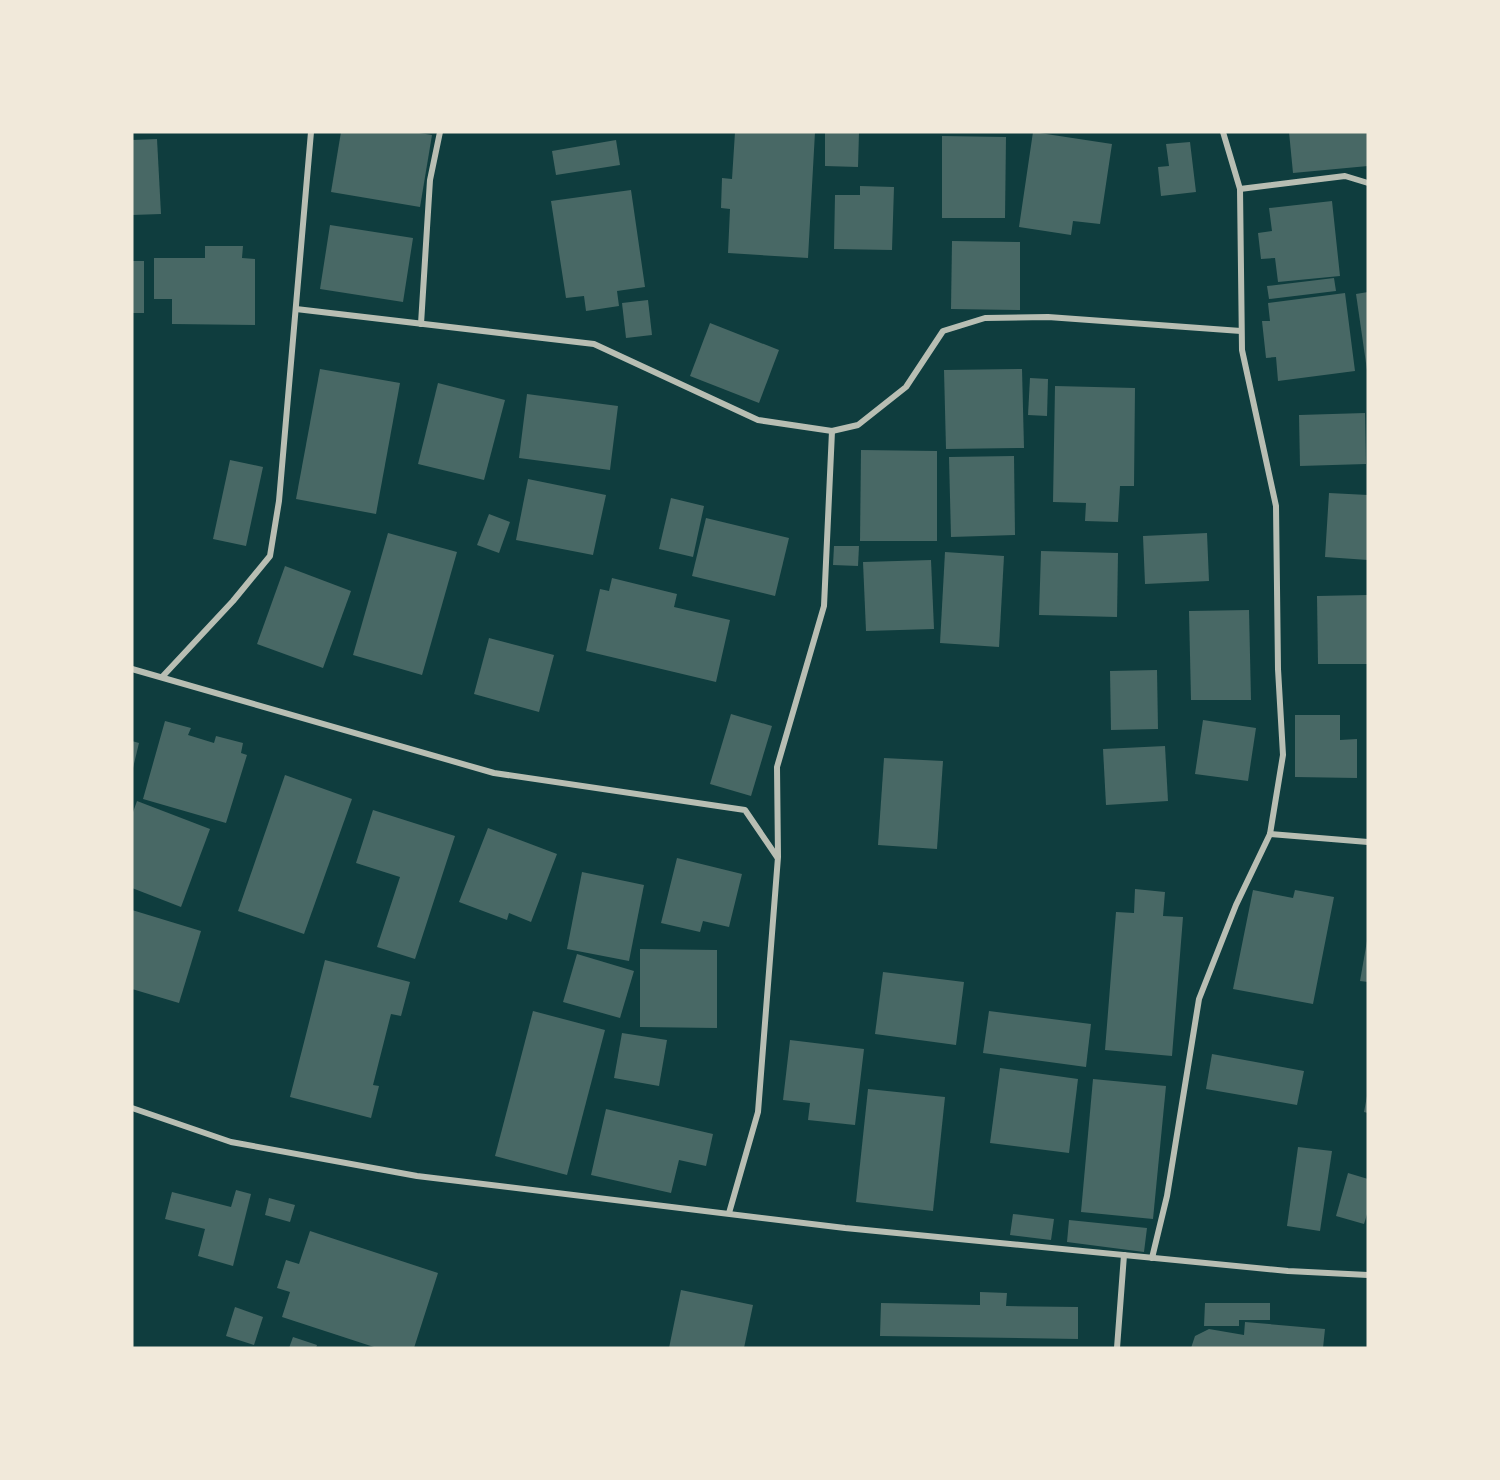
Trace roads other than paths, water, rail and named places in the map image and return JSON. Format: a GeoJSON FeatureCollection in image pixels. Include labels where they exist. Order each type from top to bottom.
{"type":"FeatureCollection","features":[{"type":"Feature","properties":{"kind":"street"},"geometry":{"type":"LineString","coordinates":[[163,676],[233,601],[270,555],[279,501],[311,132]]}},
{"type":"Feature","properties":{"kind":"street"},"geometry":{"type":"LineString","coordinates":[[421,324],[430,180],[440,132]]}},
{"type":"Feature","properties":{"kind":"street"},"geometry":{"type":"LineString","coordinates":[[1152,1258],[1167,1196],[1199,999],[1236,905],[1270,834],[1283,755],[1278,669],[1276,506],[1242,350],[1240,189],[1223,132]]}},
{"type":"Feature","properties":{"kind":"street"},"geometry":{"type":"LineString","coordinates":[[1240,189],[1346,176],[1368,183]]}},
{"type":"Feature","properties":{"kind":"street"},"geometry":{"type":"LineString","coordinates":[[296,309],[594,344],[758,420],[832,431],[858,425],[906,387],[943,331],[985,318],[1048,317],[1241,331]]}},
{"type":"Feature","properties":{"kind":"street"},"geometry":{"type":"LineString","coordinates":[[729,1214],[758,1112],[778,857],[777,767],[824,606],[832,431]]}},
{"type":"Feature","properties":{"kind":"street"},"geometry":{"type":"LineString","coordinates":[[132,669],[163,676],[494,773],[744,810],[778,857]]}},
{"type":"Feature","properties":{"kind":"street"},"geometry":{"type":"LineString","coordinates":[[1270,834],[1368,842]]}},
{"type":"Feature","properties":{"kind":"street"},"geometry":{"type":"LineString","coordinates":[[132,1108],[231,1142],[417,1176],[844,1228],[1288,1271],[1368,1275]]}},
{"type":"Feature","properties":{"kind":"street"},"geometry":{"type":"LineString","coordinates":[[1117,1348],[1124,1255]]}}]}
